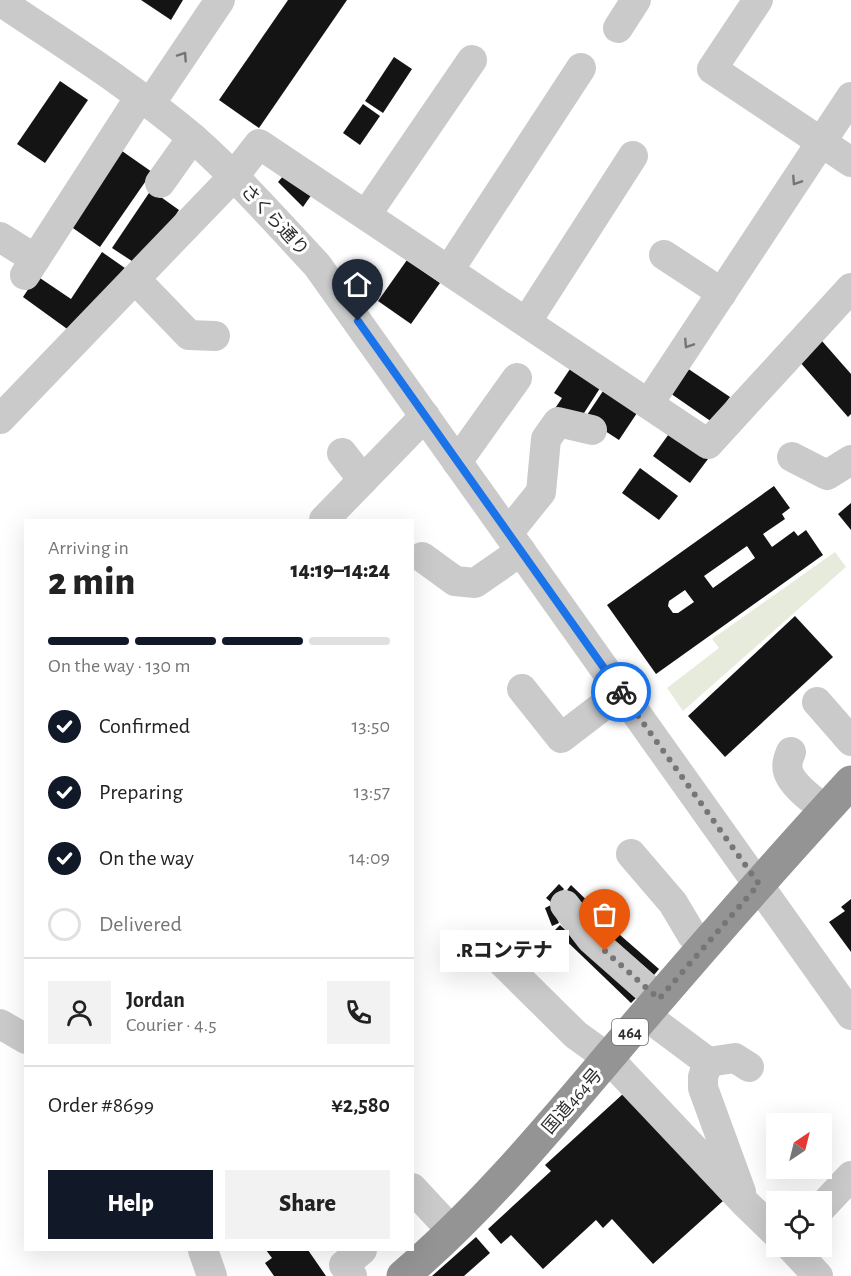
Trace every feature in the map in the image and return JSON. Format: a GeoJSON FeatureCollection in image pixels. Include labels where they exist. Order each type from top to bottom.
{"type":"FeatureCollection","features":[{"type":"Feature","properties":{"kind":"highway","name":"国道464号"},"geometry":{"type":"LineString","coordinates":[[403,1276],[447,1237],[520,1161],[703,948],[851,782]]}},
{"type":"Feature","properties":{"kind":"street"},"geometry":{"type":"LineString","coordinates":[[0,237],[30,267],[145,100],[220,0]]}},
{"type":"Feature","properties":{"kind":"street"},"geometry":{"type":"LineString","coordinates":[[618,28],[636,0]]}},
{"type":"Feature","properties":{"kind":"street"},"geometry":{"type":"LineString","coordinates":[[758,0],[712,69],[851,162]]}},
{"type":"Feature","properties":{"kind":"street","name":"さくら通り"},"geometry":{"type":"LineString","coordinates":[[0,1],[145,100],[192,138],[234,176],[317,265],[851,1015]]}},
{"type":"Feature","properties":{"kind":"street"},"geometry":{"type":"LineString","coordinates":[[366,215],[472,60]]}},
{"type":"Feature","properties":{"kind":"street"},"geometry":{"type":"LineString","coordinates":[[449,270],[581,68]]}},
{"type":"Feature","properties":{"kind":"street"},"geometry":{"type":"LineString","coordinates":[[649,403],[851,97]]}},
{"type":"Feature","properties":{"kind":"street"},"geometry":{"type":"LineString","coordinates":[[160,183],[192,138]]}},
{"type":"Feature","properties":{"kind":"street"},"geometry":{"type":"LineString","coordinates":[[4,408],[135,279],[234,176],[260,144],[708,444],[851,288]]}},
{"type":"Feature","properties":{"kind":"street"},"geometry":{"type":"LineString","coordinates":[[527,321],[633,156]]}},
{"type":"Feature","properties":{"kind":"street"},"geometry":{"type":"LineString","coordinates":[[664,255],[722,293]]}},
{"type":"Feature","properties":{"kind":"street"},"geometry":{"type":"LineString","coordinates":[[135,279],[189,335],[215,336]]}},
{"type":"Feature","properties":{"kind":"street"},"geometry":{"type":"LineString","coordinates":[[458,462],[517,378]]}},
{"type":"Feature","properties":{"kind":"street"},"geometry":{"type":"LineString","coordinates":[[325,519],[425,416]]}},
{"type":"Feature","properties":{"kind":"street"},"geometry":{"type":"LineString","coordinates":[[422,557],[456,581],[475,583],[515,542],[541,492],[546,439],[558,422],[592,430]]}},
{"type":"Feature","properties":{"kind":"street"},"geometry":{"type":"LineString","coordinates":[[342,453],[363,480]]}},
{"type":"Feature","properties":{"kind":"street"},"geometry":{"type":"LineString","coordinates":[[792,457],[827,475],[851,460]]}},
{"type":"Feature","properties":{"kind":"street"},"geometry":{"type":"LineString","coordinates":[[522,689],[561,738],[621,692]]}},
{"type":"Feature","properties":{"kind":"street"},"geometry":{"type":"LineString","coordinates":[[817,702],[851,741]]}},
{"type":"Feature","properties":{"kind":"street"},"geometry":{"type":"LineString","coordinates":[[791,752],[787,762],[790,776],[816,805],[827,808]]}},
{"type":"Feature","properties":{"kind":"street"},"geometry":{"type":"LineString","coordinates":[[631,854],[673,903],[692,935],[703,948]]}},
{"type":"Feature","properties":{"kind":"street"},"geometry":{"type":"LineString","coordinates":[[565,904],[591,939],[652,1007],[708,1062]]}},
{"type":"Feature","properties":{"kind":"street"},"geometry":{"type":"LineString","coordinates":[[491,951],[576,1035],[608,1058],[766,1223]]}},
{"type":"Feature","properties":{"kind":"street"},"geometry":{"type":"LineString","coordinates":[[0,1024],[24,1038]]}},
{"type":"Feature","properties":{"kind":"street"},"geometry":{"type":"LineString","coordinates":[[708,1062],[735,1058],[749,1067]]}},
{"type":"Feature","properties":{"kind":"street"},"geometry":{"type":"LineString","coordinates":[[708,1062],[703,1077],[703,1088],[745,1203]]}},
{"type":"Feature","properties":{"kind":"street"},"geometry":{"type":"LineString","coordinates":[[832,1196],[851,1176]]}},
{"type":"Feature","properties":{"kind":"street"},"geometry":{"type":"LineString","coordinates":[[414,1191],[447,1237]]}},
{"type":"Feature","properties":{"kind":"street"},"geometry":{"type":"LineString","coordinates":[[414,1214],[447,1237]]}},
{"type":"Feature","properties":{"kind":"street"},"geometry":{"type":"LineString","coordinates":[[203,1251],[212,1276]]}},
{"type":"Feature","properties":{"kind":"street"},"geometry":{"type":"LineString","coordinates":[[352,1276],[344,1265],[361,1251]]}},
{"type":"Feature","properties":{"kind":"street"},"geometry":{"type":"LineString","coordinates":[[800,1257],[818,1276]]}},
{"type":"Feature","properties":{"kind":"green space"},"geometry":{"type":"Polygon","coordinates":[[[835,552],[846,567],[683,711],[667,688],[719,648],[712,639],[835,552]]]}},
{"type":"Feature","properties":{"kind":"building"},"geometry":{"type":"Polygon","coordinates":[[[141,0],[183,0],[171,20],[141,0]]]}},
{"type":"Feature","properties":{"kind":"building"},"geometry":{"type":"Polygon","coordinates":[[[288,0],[347,0],[259,128],[219,100],[288,0]]]}},
{"type":"Feature","properties":{"kind":"building"},"geometry":{"type":"Polygon","coordinates":[[[394,57],[412,69],[383,113],[365,101],[394,57]]]}},
{"type":"Feature","properties":{"kind":"building"},"geometry":{"type":"Polygon","coordinates":[[[60,81],[88,100],[45,163],[17,144],[60,81]]]}},
{"type":"Feature","properties":{"kind":"building"},"geometry":{"type":"Polygon","coordinates":[[[363,104],[380,116],[360,145],[343,133],[363,104]]]}},
{"type":"Feature","properties":{"kind":"building"},"geometry":{"type":"Polygon","coordinates":[[[122,151],[152,172],[100,247],[70,226],[122,151]]]}},
{"type":"Feature","properties":{"kind":"building"},"geometry":{"type":"Polygon","coordinates":[[[284,175],[312,194],[303,207],[278,182],[284,175]]]}},
{"type":"Feature","properties":{"kind":"building"},"geometry":{"type":"Polygon","coordinates":[[[151,190],[179,210],[141,267],[112,248],[151,190]]]}},
{"type":"Feature","properties":{"kind":"building"},"geometry":{"type":"Polygon","coordinates":[[[102,252],[132,273],[70,331],[23,297],[37,276],[71,299],[102,252]]]}},
{"type":"Feature","properties":{"kind":"building"},"geometry":{"type":"Polygon","coordinates":[[[407,260],[440,283],[411,324],[378,301],[407,260]]]}},
{"type":"Feature","properties":{"kind":"building"},"geometry":{"type":"Polygon","coordinates":[[[822,341],[851,374],[851,414],[848,417],[799,361],[822,341]]]}},
{"type":"Feature","properties":{"kind":"building"},"geometry":{"type":"Polygon","coordinates":[[[572,366],[602,385],[577,424],[554,410],[562,398],[554,393],[572,366]]]}},
{"type":"Feature","properties":{"kind":"building"},"geometry":{"type":"Polygon","coordinates":[[[684,366],[730,397],[712,422],[667,391],[684,366]]]}},
{"type":"Feature","properties":{"kind":"building"},"geometry":{"type":"Polygon","coordinates":[[[603,391],[637,413],[619,440],[585,418],[603,391]]]}},
{"type":"Feature","properties":{"kind":"building"},"geometry":{"type":"Polygon","coordinates":[[[671,431],[708,459],[690,483],[653,456],[671,431]]]}},
{"type":"Feature","properties":{"kind":"building"},"geometry":{"type":"Polygon","coordinates":[[[640,468],[678,496],[659,520],[622,493],[640,468]]]}},
{"type":"Feature","properties":{"kind":"building"},"geometry":{"type":"Polygon","coordinates":[[[774,486],[790,508],[782,514],[785,519],[763,534],[772,547],[794,531],[798,536],[806,530],[823,555],[656,674],[607,605],[774,486]],[[747,546],[704,576],[713,588],[755,558],[747,546]],[[685,590],[669,601],[668,606],[673,613],[678,613],[694,602],[685,590]]]}},
{"type":"Feature","properties":{"kind":"building"},"geometry":{"type":"Polygon","coordinates":[[[851,503],[851,530],[838,514],[851,503]]]}},
{"type":"Feature","properties":{"kind":"building"},"geometry":{"type":"Polygon","coordinates":[[[795,616],[833,657],[725,757],[688,716],[795,616]]]}},
{"type":"Feature","properties":{"kind":"building"},"geometry":{"type":"Polygon","coordinates":[[[559,884],[564,889],[552,903],[546,898],[559,884]]]}},
{"type":"Feature","properties":{"kind":"building"},"geometry":{"type":"Polygon","coordinates":[[[571,885],[600,913],[595,918],[567,890],[571,885]]]}},
{"type":"Feature","properties":{"kind":"building"},"geometry":{"type":"Polygon","coordinates":[[[851,899],[851,952],[829,922],[845,911],[841,907],[851,899]]]}},
{"type":"Feature","properties":{"kind":"building"},"geometry":{"type":"Polygon","coordinates":[[[551,905],[559,923],[552,926],[545,908],[551,905]]]}},
{"type":"Feature","properties":{"kind":"building"},"geometry":{"type":"Polygon","coordinates":[[[604,909],[618,921],[612,928],[659,969],[654,975],[607,934],[591,924],[604,909]]]}},
{"type":"Feature","properties":{"kind":"building"},"geometry":{"type":"Polygon","coordinates":[[[560,925],[637,997],[631,1003],[555,930],[560,925]]]}},
{"type":"Feature","properties":{"kind":"building"},"geometry":{"type":"Polygon","coordinates":[[[624,1093],[723,1201],[653,1264],[612,1219],[603,1228],[596,1220],[543,1269],[511,1235],[501,1244],[488,1229],[551,1171],[545,1165],[624,1093]]]}},
{"type":"Feature","properties":{"kind":"building"},"geometry":{"type":"Polygon","coordinates":[[[476,1237],[490,1253],[464,1276],[432,1276],[476,1237]]]}},
{"type":"Feature","properties":{"kind":"building"},"geometry":{"type":"Polygon","coordinates":[[[267,1251],[309,1251],[326,1276],[274,1276],[265,1263],[272,1258],[267,1251]]]}},
{"type":"Feature","properties":{"kind":"way so far"},"geometry":{"type":"LineString","coordinates":[[605,951],[659,999],[759,884],[621,692]]}},
{"type":"Feature","properties":{"kind":"place","name":".Rコンテナ"},"geometry":{"type":"Point","coordinates":[605,951]}},
{"type":"Feature","properties":{"kind":"route"},"geometry":{"type":"LineString","coordinates":[[358,321],[621,692]]}}]}
